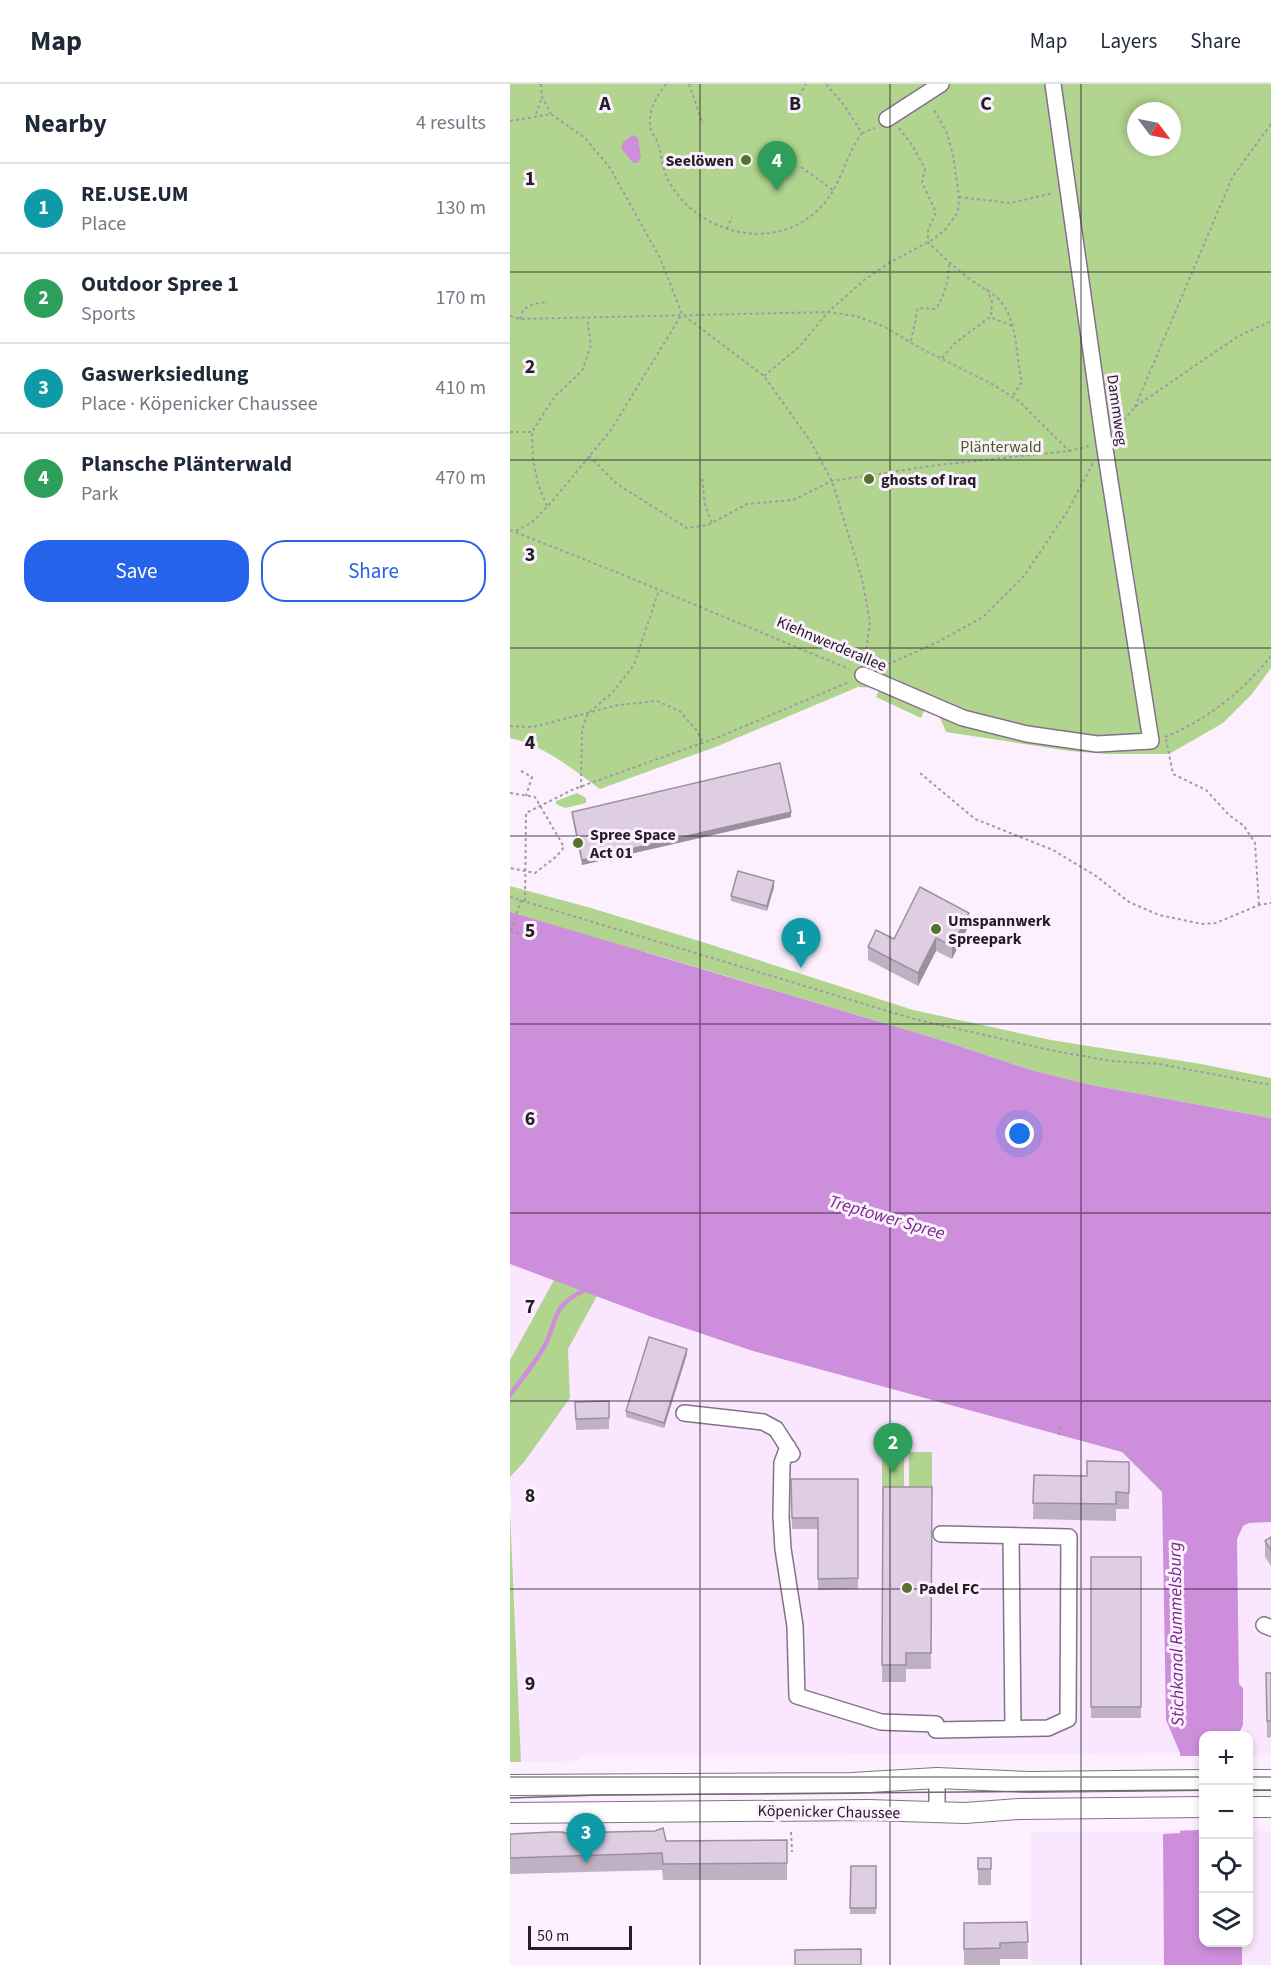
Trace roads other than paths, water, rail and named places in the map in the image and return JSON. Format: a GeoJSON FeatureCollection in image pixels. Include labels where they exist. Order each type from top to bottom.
{"type":"FeatureCollection","features":[{"type":"Feature","properties":{"kind":"main road","name":"Köpenicker Chaussee"},"geometry":{"type":"LineString","coordinates":[[510,1785],[852,1783],[937,1779],[1030,1782],[1199,1780]]}},
{"type":"Feature","properties":{"kind":"main road","name":"Köpenicker Chaussee"},"geometry":{"type":"LineString","coordinates":[[510,1813],[868,1810],[937,1813],[1019,1809],[1199,1807]]}},
{"type":"Feature","properties":{"kind":"lane"},"geometry":{"type":"LineString","coordinates":[[890,118],[941,84]]}},
{"type":"Feature","properties":{"kind":"lane","name":"Dammweg"},"geometry":{"type":"LineString","coordinates":[[1053,84],[1104,443],[1150,741]]}},
{"type":"Feature","properties":{"kind":"lane","name":"Kiehnwerderallee"},"geometry":{"type":"LineString","coordinates":[[863,675],[963,718],[1028,734],[1097,744],[1150,741]]}},
{"type":"Feature","properties":{"kind":"lane"},"geometry":{"type":"LineString","coordinates":[[684,1413],[763,1422],[776,1429],[790,1450],[782,1462],[781,1516],[783,1549],[795,1626],[797,1696],[881,1722],[936,1727],[1048,1728],[1068,1719],[1069,1537],[941,1534]]}},
{"type":"Feature","properties":{"kind":"lane"},"geometry":{"type":"LineString","coordinates":[[1011,1536],[1013,1729]]}},
{"type":"Feature","properties":{"kind":"lane"},"geometry":{"type":"LineString","coordinates":[[937,1779],[937,1813]]}},
{"type":"Feature","properties":{"kind":"water"},"geometry":{"type":"Polygon","coordinates":[[[633,135],[638,138],[641,157],[637,163],[633,163],[621,148],[624,141],[633,135]]]}},
{"type":"Feature","properties":{"kind":"water"},"geometry":{"type":"Polygon","coordinates":[[[510,912],[941,1040],[1031,1070],[1091,1085],[1271,1118],[1271,1522],[1249,1523],[1243,1526],[1237,1539],[1239,1684],[1243,1688],[1243,1725],[1240,1731],[1199,1731],[1199,1947],[1242,1947],[1242,1965],[1164,1965],[1163,1834],[1180,1833],[1180,1753],[1166,1720],[1162,1492],[1122,1452],[753,1351],[652,1317],[510,1264],[510,912]]]}},
{"type":"Feature","properties":{"kind":"waterway"},"geometry":{"type":"LineString","coordinates":[[510,1395],[547,1342],[559,1310],[572,1297],[583,1291]]}},
{"type":"Feature","properties":{"kind":"tram line"},"geometry":{"type":"LineString","coordinates":[[510,1798],[599,1795],[1199,1790]]}},
{"type":"Feature","properties":{"kind":"tram line"},"geometry":{"type":"LineString","coordinates":[[1253,1790],[1271,1790]]}},
{"type":"Feature","properties":{"kind":"place","name":"Seelöwen"},"geometry":{"type":"Point","coordinates":[746,160]}},
{"type":"Feature","properties":{"kind":"place","name":"Plansche Plänterwald"},"geometry":{"type":"Point","coordinates":[777,191]}},
{"type":"Feature","properties":{"kind":"place","name":"ghosts of Iraq"},"geometry":{"type":"Point","coordinates":[869,479]}},
{"type":"Feature","properties":{"kind":"place","name":"Spree Space Act 01"},"geometry":{"type":"Point","coordinates":[578,843]}},
{"type":"Feature","properties":{"kind":"place","name":"Umspannwerk Spreepark"},"geometry":{"type":"Point","coordinates":[936,929]}},
{"type":"Feature","properties":{"kind":"place","name":"RE.USE.UM"},"geometry":{"type":"Point","coordinates":[801,968]}},
{"type":"Feature","properties":{"kind":"place","name":"Outdoor Spree 1"},"geometry":{"type":"Point","coordinates":[893,1473]}},
{"type":"Feature","properties":{"kind":"place","name":"Padel FC"},"geometry":{"type":"Point","coordinates":[907,1588]}},
{"type":"Feature","properties":{"kind":"place","name":"Gaswerksiedlung"},"geometry":{"type":"Point","coordinates":[586,1863]}},
{"type":"Feature","properties":{"kind":"park label","name":"Plänterwald"},"geometry":{"type":"Point","coordinates":[1001,446]}},
{"type":"Feature","properties":{"kind":"water label","name":"Treptower Spree"},"geometry":{"type":"Point","coordinates":[887,1217]}},
{"type":"Feature","properties":{"kind":"water label","name":"Stichkanal Rummelsburg"},"geometry":{"type":"Point","coordinates":[1176,1634]}}]}
